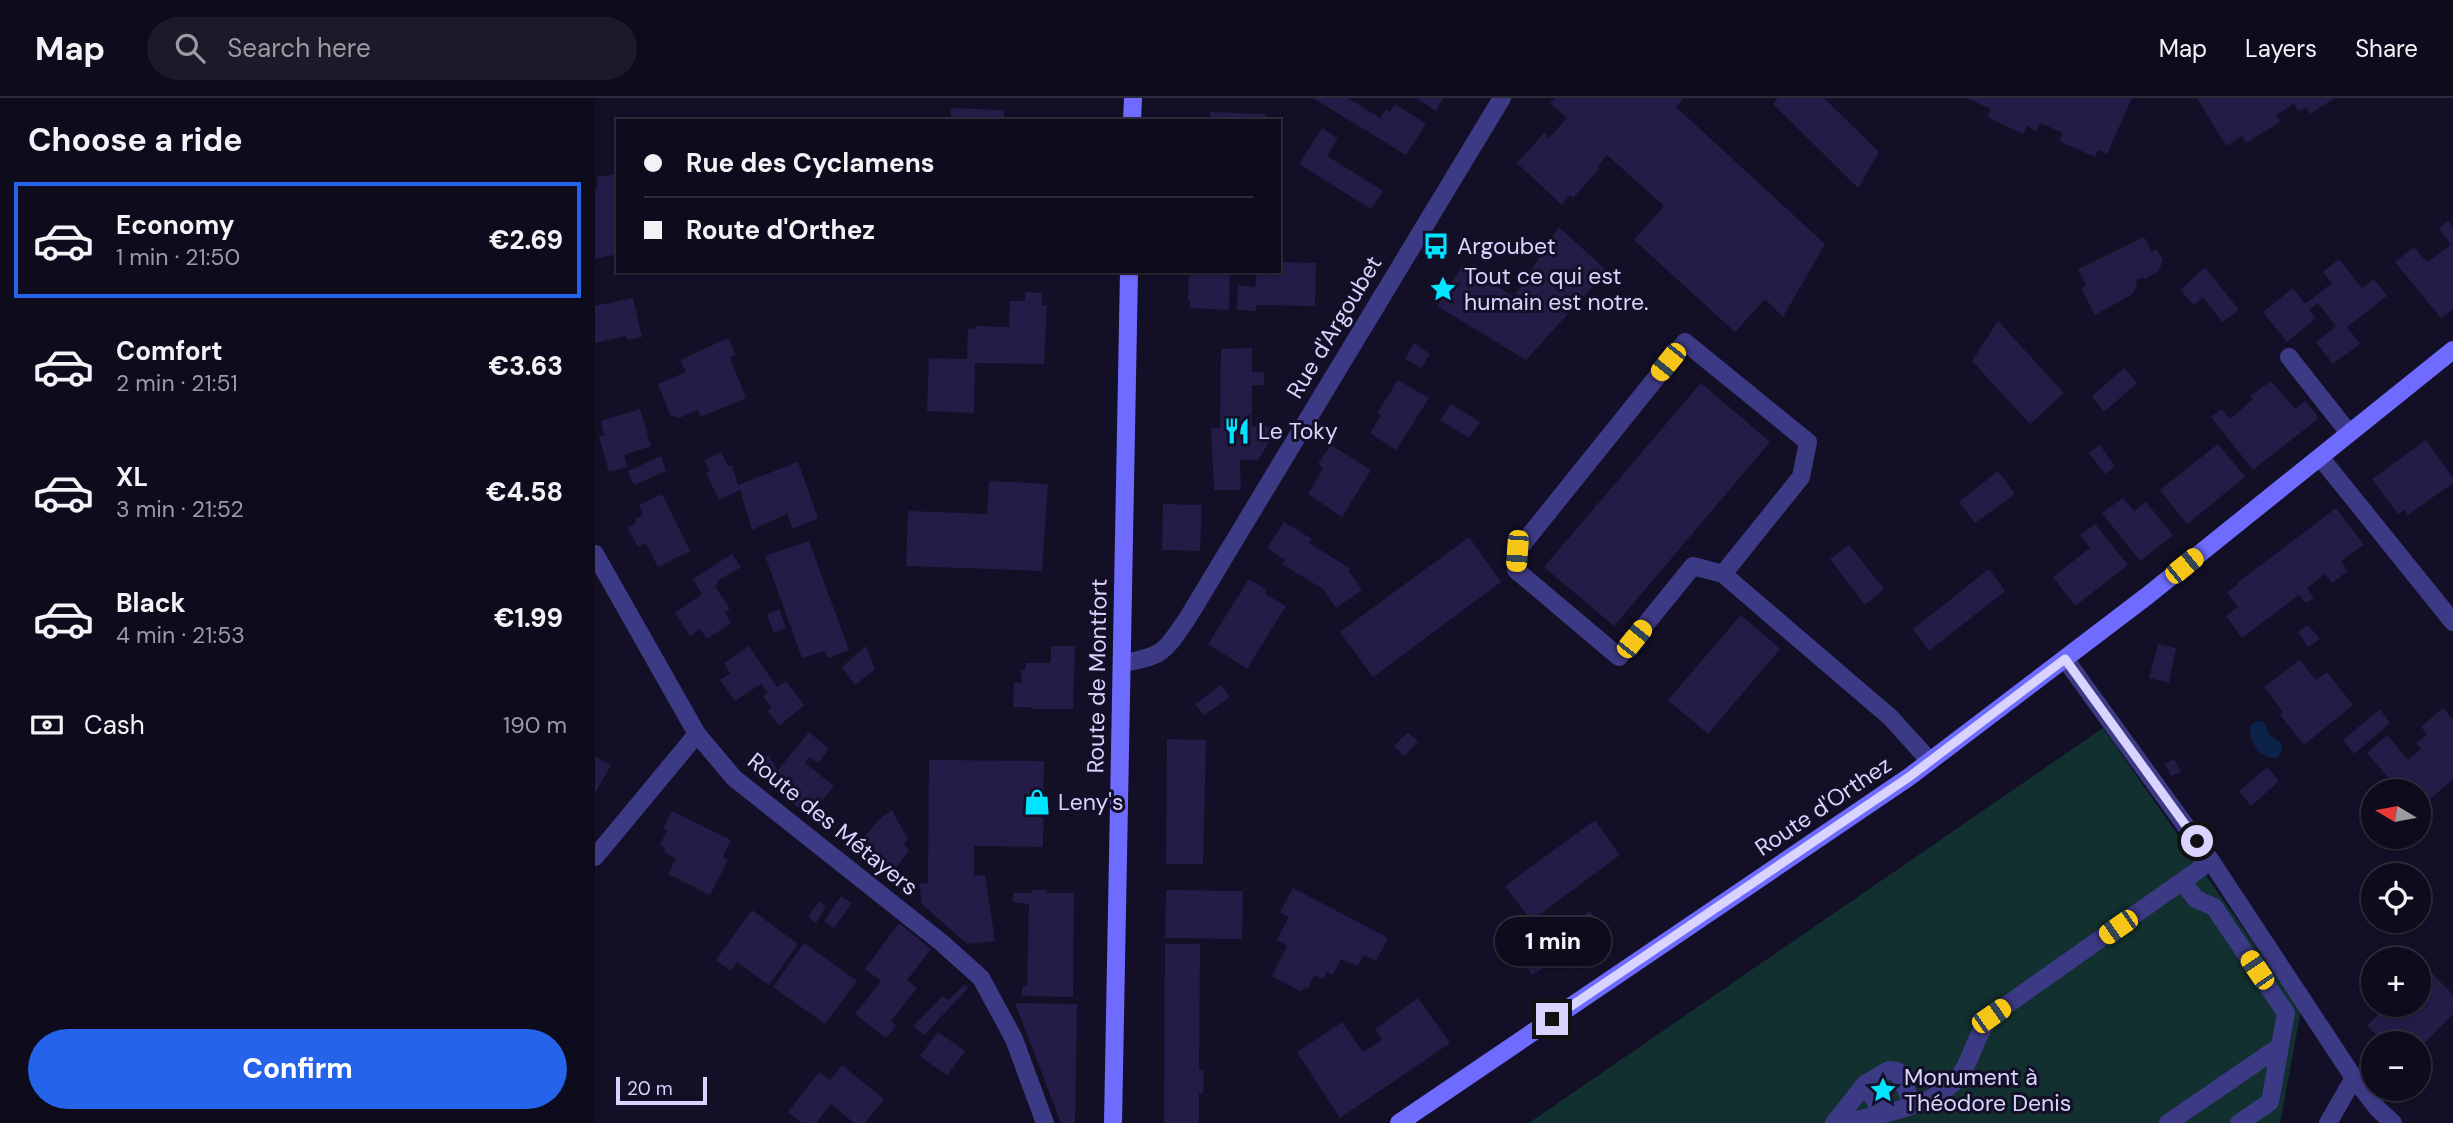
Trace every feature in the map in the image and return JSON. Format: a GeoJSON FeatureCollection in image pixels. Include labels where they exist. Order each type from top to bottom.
{"type":"FeatureCollection","features":[{"type":"Feature","properties":{"kind":"main road"},"geometry":{"type":"LineString","coordinates":[[1132,119],[1133,98]]}},
{"type":"Feature","properties":{"kind":"main road","name":"Route de Montfort"},"geometry":{"type":"LineString","coordinates":[[1113,1123],[1129,273]]}},
{"type":"Feature","properties":{"kind":"main road","name":"Route d'Orthez"},"geometry":{"type":"LineString","coordinates":[[1399,1123],[1414,1118],[1930,761],[2065,659],[2453,350]]}},
{"type":"Feature","properties":{"kind":"street","name":"Rue d'Argoubet"},"geometry":{"type":"LineString","coordinates":[[1123,663],[1149,659],[1165,651],[1187,619],[1502,98]]}},
{"type":"Feature","properties":{"kind":"street"},"geometry":{"type":"LineString","coordinates":[[1723,574],[1801,477],[1808,442],[1685,342],[1517,551],[1515,570],[1619,657],[1693,566],[1723,574],[1890,717],[1930,761]]}},
{"type":"Feature","properties":{"kind":"street"},"geometry":{"type":"LineString","coordinates":[[2289,357],[2349,433]]}},
{"type":"Feature","properties":{"kind":"street"},"geometry":{"type":"LineString","coordinates":[[2320,457],[2453,622]]}},
{"type":"Feature","properties":{"kind":"street","name":"Route des Métayers"},"geometry":{"type":"LineString","coordinates":[[595,554],[697,734],[734,778],[942,943],[981,978],[1014,1039],[1045,1123]]}},
{"type":"Feature","properties":{"kind":"street"},"geometry":{"type":"LineString","coordinates":[[2065,659],[2211,861],[2354,1078],[2378,1109],[2393,1123]]}},
{"type":"Feature","properties":{"kind":"street"},"geometry":{"type":"LineString","coordinates":[[595,857],[697,734]]}},
{"type":"Feature","properties":{"kind":"street"},"geometry":{"type":"LineString","coordinates":[[1843,1123],[1931,1099],[1951,1086],[1963,1070],[1980,1029],[1991,1016],[2211,861]]}},
{"type":"Feature","properties":{"kind":"street"},"geometry":{"type":"LineString","coordinates":[[2182,882],[2196,899],[2214,907],[2286,1013],[2270,1102],[2239,1123]]}},
{"type":"Feature","properties":{"kind":"street"},"geometry":{"type":"LineString","coordinates":[[2168,1123],[2279,1047]]}},
{"type":"Feature","properties":{"kind":"street"},"geometry":{"type":"LineString","coordinates":[[1834,1123],[1865,1084],[1889,1070],[1897,1071],[1913,1104]]}},
{"type":"Feature","properties":{"kind":"street"},"geometry":{"type":"LineString","coordinates":[[2328,1123],[2354,1078]]}},
{"type":"Feature","properties":{"kind":"street"},"geometry":{"type":"LineString","coordinates":[[1865,1084],[1883,1114]]}},
{"type":"Feature","properties":{"kind":"green space"},"geometry":{"type":"Polygon","coordinates":[[[2103,728],[2301,1011],[2280,1123],[1529,1123],[2103,728]]]}},
{"type":"Feature","properties":{"kind":"water"},"geometry":{"type":"Polygon","coordinates":[[[2256,721],[2264,722],[2269,734],[2281,743],[2282,752],[2277,758],[2265,756],[2254,744],[2250,726],[2256,721]]]}},
{"type":"Feature","properties":{"kind":"building"},"geometry":{"type":"Polygon","coordinates":[[[1313,98],[1348,98],[1380,118],[1386,109],[1390,112],[1395,104],[1426,124],[1406,155],[1313,98]]]}},
{"type":"Feature","properties":{"kind":"building"},"geometry":{"type":"Polygon","coordinates":[[[1416,98],[1443,98],[1436,111],[1416,98]]]}},
{"type":"Feature","properties":{"kind":"building"},"geometry":{"type":"Polygon","coordinates":[[[1555,98],[1684,98],[1676,107],[1825,244],[1783,317],[1765,299],[1735,332],[1634,240],[1664,206],[1607,155],[1598,166],[1600,168],[1573,198],[1570,195],[1562,205],[1517,163],[1544,133],[1549,138],[1567,118],[1550,103],[1555,98]]]}},
{"type":"Feature","properties":{"kind":"building"},"geometry":{"type":"Polygon","coordinates":[[[1778,98],[1824,98],[1879,152],[1858,188],[1773,104],[1778,98]]]}},
{"type":"Feature","properties":{"kind":"building"},"geometry":{"type":"Polygon","coordinates":[[[1966,98],[2132,98],[2107,154],[2098,150],[2095,157],[2059,141],[2063,133],[2040,123],[2036,131],[2027,126],[2023,134],[1987,117],[1991,109],[1966,98]]]}},
{"type":"Feature","properties":{"kind":"building"},"geometry":{"type":"Polygon","coordinates":[[[2197,98],[2335,98],[2310,114],[2306,107],[2298,111],[2294,104],[2276,115],[2280,122],[2246,143],[2242,136],[2226,146],[2197,98]]]}},
{"type":"Feature","properties":{"kind":"building"},"geometry":{"type":"Polygon","coordinates":[[[951,108],[1004,110],[1004,119],[951,119],[951,108]]]}},
{"type":"Feature","properties":{"kind":"building"},"geometry":{"type":"Polygon","coordinates":[[[1210,112],[1265,114],[1265,119],[1210,119],[1210,112]]]}},
{"type":"Feature","properties":{"kind":"building"},"geometry":{"type":"Polygon","coordinates":[[[1322,128],[1338,138],[1327,156],[1383,191],[1371,209],[1299,164],[1322,128]]]}},
{"type":"Feature","properties":{"kind":"building"},"geometry":{"type":"Polygon","coordinates":[[[616,174],[616,254],[595,259],[595,188],[598,188],[597,177],[616,174]]]}},
{"type":"Feature","properties":{"kind":"building"},"geometry":{"type":"Polygon","coordinates":[[[2448,220],[2453,227],[2453,309],[2441,318],[2395,262],[2414,247],[2427,262],[2451,245],[2439,228],[2448,220]]]}},
{"type":"Feature","properties":{"kind":"building"},"geometry":{"type":"Polygon","coordinates":[[[1559,227],[1607,271],[1526,360],[1437,306],[1463,265],[1514,297],[1559,227]]]}},
{"type":"Feature","properties":{"kind":"building"},"geometry":{"type":"Polygon","coordinates":[[[2144,237],[2152,252],[2156,249],[2163,259],[2159,271],[2136,280],[2133,294],[2095,315],[2081,288],[2086,285],[2078,269],[2144,237]]]}},
{"type":"Feature","properties":{"kind":"building"},"geometry":{"type":"Polygon","coordinates":[[[2339,259],[2362,288],[2374,279],[2387,296],[2347,327],[2360,344],[2333,364],[2316,342],[2336,326],[2318,303],[2309,310],[2316,318],[2287,342],[2263,312],[2293,288],[2305,304],[2332,283],[2323,272],[2339,259]]]}},
{"type":"Feature","properties":{"kind":"building"},"geometry":{"type":"Polygon","coordinates":[[[1281,262],[1316,263],[1315,306],[1256,305],[1256,311],[1237,310],[1238,285],[1255,287],[1257,273],[1281,273],[1281,262]]]}},
{"type":"Feature","properties":{"kind":"building"},"geometry":{"type":"Polygon","coordinates":[[[2205,267],[2239,310],[2222,322],[2203,297],[2194,305],[2180,290],[2205,267]]]}},
{"type":"Feature","properties":{"kind":"building"},"geometry":{"type":"Polygon","coordinates":[[[1189,273],[1230,273],[1229,310],[1190,308],[1189,273]]]}},
{"type":"Feature","properties":{"kind":"building"},"geometry":{"type":"Polygon","coordinates":[[[1025,292],[1042,293],[1042,305],[1047,306],[1044,364],[975,363],[974,413],[927,411],[929,358],[967,359],[968,328],[1009,327],[1010,301],[1025,301],[1025,292]]]}},
{"type":"Feature","properties":{"kind":"building"},"geometry":{"type":"Polygon","coordinates":[[[633,298],[642,337],[628,340],[626,336],[595,343],[595,306],[633,298]]]}},
{"type":"Feature","properties":{"kind":"building"},"geometry":{"type":"Polygon","coordinates":[[[1998,321],[2064,393],[2030,424],[1972,361],[1998,321]]]}},
{"type":"Feature","properties":{"kind":"building"},"geometry":{"type":"Polygon","coordinates":[[[728,338],[736,355],[730,358],[746,398],[701,417],[698,410],[679,418],[670,415],[658,384],[686,372],[680,360],[728,338]]]}},
{"type":"Feature","properties":{"kind":"building"},"geometry":{"type":"Polygon","coordinates":[[[1414,343],[1430,354],[1421,368],[1405,359],[1414,343]]]}},
{"type":"Feature","properties":{"kind":"building"},"geometry":{"type":"Polygon","coordinates":[[[1252,348],[1252,372],[1264,372],[1264,385],[1252,385],[1252,427],[1279,426],[1258,460],[1240,460],[1241,490],[1214,490],[1211,428],[1220,428],[1221,349],[1252,348]]]}},
{"type":"Feature","properties":{"kind":"building"},"geometry":{"type":"Polygon","coordinates":[[[2124,368],[2137,383],[2104,412],[2092,396],[2124,368]]]}},
{"type":"Feature","properties":{"kind":"building"},"geometry":{"type":"Polygon","coordinates":[[[1398,380],[1429,398],[1396,450],[1370,433],[1381,415],[1377,413],[1398,380]]]}},
{"type":"Feature","properties":{"kind":"building"},"geometry":{"type":"Polygon","coordinates":[[[2271,381],[2295,409],[2305,401],[2319,418],[2253,470],[2211,417],[2222,409],[2230,419],[2253,399],[2250,396],[2271,381]]]}},
{"type":"Feature","properties":{"kind":"building"},"geometry":{"type":"Polygon","coordinates":[[[1701,383],[1770,442],[1614,626],[1544,567],[1701,383]]]}},
{"type":"Feature","properties":{"kind":"building"},"geometry":{"type":"Polygon","coordinates":[[[1451,404],[1480,422],[1469,438],[1440,420],[1451,404]]]}},
{"type":"Feature","properties":{"kind":"building"},"geometry":{"type":"Polygon","coordinates":[[[640,409],[651,446],[624,455],[627,467],[609,472],[599,437],[604,435],[601,421],[640,409]]]}},
{"type":"Feature","properties":{"kind":"building"},"geometry":{"type":"Polygon","coordinates":[[[2426,440],[2453,478],[2453,483],[2408,515],[2404,510],[2398,514],[2372,479],[2426,440]]]}},
{"type":"Feature","properties":{"kind":"building"},"geometry":{"type":"Polygon","coordinates":[[[2218,444],[2245,477],[2187,524],[2160,490],[2218,444]]]}},
{"type":"Feature","properties":{"kind":"building"},"geometry":{"type":"Polygon","coordinates":[[[1331,445],[1371,470],[1342,517],[1308,494],[1323,468],[1318,464],[1331,445]]]}},
{"type":"Feature","properties":{"kind":"building"},"geometry":{"type":"Polygon","coordinates":[[[2100,445],[2115,466],[2105,474],[2089,453],[2100,445]]]}},
{"type":"Feature","properties":{"kind":"building"},"geometry":{"type":"Polygon","coordinates":[[[721,452],[728,466],[732,465],[738,485],[798,462],[818,518],[793,529],[787,514],[752,530],[740,490],[719,500],[706,473],[710,471],[704,460],[721,452]]]}},
{"type":"Feature","properties":{"kind":"building"},"geometry":{"type":"Polygon","coordinates":[[[661,456],[666,471],[634,485],[628,471],[661,456]]]}},
{"type":"Feature","properties":{"kind":"building"},"geometry":{"type":"Polygon","coordinates":[[[1998,471],[2015,494],[1975,523],[1959,502],[1998,471]]]}},
{"type":"Feature","properties":{"kind":"building"},"geometry":{"type":"Polygon","coordinates":[[[989,481],[1048,484],[1042,571],[906,566],[908,511],[987,514],[989,481]]]}},
{"type":"Feature","properties":{"kind":"building"},"geometry":{"type":"Polygon","coordinates":[[[662,494],[690,551],[658,567],[646,543],[638,547],[628,528],[636,523],[635,519],[643,515],[639,505],[662,494]]]}},
{"type":"Feature","properties":{"kind":"building"},"geometry":{"type":"Polygon","coordinates":[[[2123,498],[2134,511],[2146,502],[2173,535],[2140,561],[2102,513],[2123,498]]]}},
{"type":"Feature","properties":{"kind":"building"},"geometry":{"type":"Polygon","coordinates":[[[1163,504],[1202,505],[1200,551],[1162,550],[1163,504]]]}},
{"type":"Feature","properties":{"kind":"building"},"geometry":{"type":"Polygon","coordinates":[[[2336,508],[2364,545],[2341,561],[2348,571],[2332,583],[2325,574],[2307,588],[2314,598],[2306,603],[2299,595],[2242,638],[2226,616],[2238,607],[2227,593],[2336,508]]]}},
{"type":"Feature","properties":{"kind":"building"},"geometry":{"type":"Polygon","coordinates":[[[1284,522],[1312,539],[1309,543],[1351,569],[1349,571],[1362,590],[1336,608],[1323,589],[1282,564],[1285,560],[1267,548],[1284,522]]]}},
{"type":"Feature","properties":{"kind":"building"},"geometry":{"type":"Polygon","coordinates":[[[2095,524],[2128,565],[2075,606],[2053,577],[2090,548],[2080,535],[2095,524]]]}},
{"type":"Feature","properties":{"kind":"building"},"geometry":{"type":"Polygon","coordinates":[[[1469,537],[1501,582],[1373,677],[1340,632],[1469,537]]]}},
{"type":"Feature","properties":{"kind":"building"},"geometry":{"type":"Polygon","coordinates":[[[809,541],[849,650],[828,658],[825,651],[802,658],[765,556],[809,541]]]}},
{"type":"Feature","properties":{"kind":"building"},"geometry":{"type":"Polygon","coordinates":[[[1849,545],[1884,589],[1865,605],[1830,559],[1849,545]]]}},
{"type":"Feature","properties":{"kind":"building"},"geometry":{"type":"Polygon","coordinates":[[[732,554],[741,567],[717,581],[715,586],[730,609],[725,612],[731,623],[707,639],[700,629],[690,636],[675,613],[702,594],[693,579],[732,554]]]}},
{"type":"Feature","properties":{"kind":"building"},"geometry":{"type":"Polygon","coordinates":[[[1989,569],[2005,591],[1929,651],[1913,629],[1989,569]]]}},
{"type":"Feature","properties":{"kind":"building"},"geometry":{"type":"Polygon","coordinates":[[[1249,579],[1267,590],[1265,594],[1286,606],[1247,669],[1208,644],[1249,579]]]}},
{"type":"Feature","properties":{"kind":"building"},"geometry":{"type":"Polygon","coordinates":[[[779,609],[786,628],[774,633],[767,615],[779,609]]]}},
{"type":"Feature","properties":{"kind":"building"},"geometry":{"type":"Polygon","coordinates":[[[1741,615],[1780,649],[1708,734],[1668,700],[1741,615]]]}},
{"type":"Feature","properties":{"kind":"building"},"geometry":{"type":"Polygon","coordinates":[[[2308,625],[2320,639],[2308,647],[2298,632],[2308,625]]]}},
{"type":"Feature","properties":{"kind":"building"},"geometry":{"type":"Polygon","coordinates":[[[2158,644],[2176,648],[2169,683],[2149,678],[2158,644]]]}},
{"type":"Feature","properties":{"kind":"building"},"geometry":{"type":"Polygon","coordinates":[[[749,646],[777,687],[786,681],[804,705],[779,726],[768,711],[771,707],[763,696],[768,693],[761,684],[735,701],[720,680],[730,673],[724,663],[749,646]]]}},
{"type":"Feature","properties":{"kind":"building"},"geometry":{"type":"Polygon","coordinates":[[[866,646],[875,669],[855,685],[842,667],[866,646]]]}},
{"type":"Feature","properties":{"kind":"building"},"geometry":{"type":"Polygon","coordinates":[[[1051,646],[1075,646],[1073,709],[1013,707],[1014,682],[1022,683],[1021,670],[1025,670],[1026,663],[1051,663],[1051,646]]]}},
{"type":"Feature","properties":{"kind":"building"},"geometry":{"type":"Polygon","coordinates":[[[2300,660],[2316,680],[2327,672],[2353,705],[2304,745],[2280,715],[2283,712],[2264,687],[2300,660]]]}},
{"type":"Feature","properties":{"kind":"building"},"geometry":{"type":"Polygon","coordinates":[[[1221,685],[1230,697],[1204,715],[1195,704],[1221,685]]]}},
{"type":"Feature","properties":{"kind":"building"},"geometry":{"type":"Polygon","coordinates":[[[2443,708],[2453,720],[2453,779],[2431,798],[2431,779],[2390,779],[2367,753],[2387,735],[2408,760],[2421,749],[2416,743],[2427,734],[2421,727],[2443,708]]]}},
{"type":"Feature","properties":{"kind":"building"},"geometry":{"type":"Polygon","coordinates":[[[2380,709],[2390,723],[2354,754],[2343,740],[2380,709]]]}},
{"type":"Feature","properties":{"kind":"building"},"geometry":{"type":"Polygon","coordinates":[[[809,732],[829,749],[818,763],[810,757],[805,763],[834,786],[809,816],[768,783],[754,764],[768,755],[778,770],[809,732]]]}},
{"type":"Feature","properties":{"kind":"building"},"geometry":{"type":"Polygon","coordinates":[[[1408,732],[1418,742],[1404,756],[1394,746],[1408,732]]]}},
{"type":"Feature","properties":{"kind":"building"},"geometry":{"type":"Polygon","coordinates":[[[1167,739],[1206,740],[1203,864],[1166,864],[1167,739]]]}},
{"type":"Feature","properties":{"kind":"building"},"geometry":{"type":"Polygon","coordinates":[[[595,757],[611,765],[595,793],[595,757]]]}},
{"type":"Feature","properties":{"kind":"building"},"geometry":{"type":"Polygon","coordinates":[[[2174,759],[2181,772],[2171,776],[2165,764],[2174,759]]]}},
{"type":"Feature","properties":{"kind":"building"},"geometry":{"type":"Polygon","coordinates":[[[929,760],[1044,761],[1043,847],[974,846],[974,876],[985,875],[995,941],[967,944],[922,904],[919,884],[928,883],[929,760]]]}},
{"type":"Feature","properties":{"kind":"building"},"geometry":{"type":"Polygon","coordinates":[[[2267,767],[2279,781],[2251,806],[2239,791],[2267,767]]]}},
{"type":"Feature","properties":{"kind":"building"},"geometry":{"type":"Polygon","coordinates":[[[892,810],[908,840],[904,843],[909,851],[888,877],[852,850],[882,817],[892,810]]]}},
{"type":"Feature","properties":{"kind":"building"},"geometry":{"type":"Polygon","coordinates":[[[672,811],[731,840],[723,857],[728,860],[710,895],[668,874],[676,859],[664,852],[665,848],[660,845],[667,830],[663,828],[672,811]]]}},
{"type":"Feature","properties":{"kind":"building"},"geometry":{"type":"Polygon","coordinates":[[[1595,820],[1620,855],[1531,921],[1505,886],[1595,820]]]}},
{"type":"Feature","properties":{"kind":"building"},"geometry":{"type":"Polygon","coordinates":[[[1293,888],[1388,938],[1376,961],[1364,955],[1357,966],[1341,959],[1333,975],[1327,972],[1323,979],[1314,975],[1309,987],[1300,991],[1272,976],[1287,946],[1277,940],[1289,917],[1280,912],[1293,888]]]}},
{"type":"Feature","properties":{"kind":"building"},"geometry":{"type":"Polygon","coordinates":[[[1032,890],[1074,893],[1073,997],[1022,996],[1022,987],[1027,986],[1029,904],[1013,902],[1013,893],[1032,893],[1032,890]]]}},
{"type":"Feature","properties":{"kind":"building"},"geometry":{"type":"Polygon","coordinates":[[[1166,890],[1243,891],[1242,939],[1165,938],[1166,890]]]}},
{"type":"Feature","properties":{"kind":"building"},"geometry":{"type":"Polygon","coordinates":[[[841,896],[852,903],[834,928],[824,921],[841,896]]]}},
{"type":"Feature","properties":{"kind":"building"},"geometry":{"type":"Polygon","coordinates":[[[819,901],[826,907],[816,923],[808,917],[819,901]]]}},
{"type":"Feature","properties":{"kind":"building"},"geometry":{"type":"Polygon","coordinates":[[[752,910],[798,944],[769,985],[737,962],[731,971],[716,960],[752,910]]]}},
{"type":"Feature","properties":{"kind":"building"},"geometry":{"type":"Polygon","coordinates":[[[1590,911],[1610,941],[1569,969],[1547,939],[1590,911]]]}},
{"type":"Feature","properties":{"kind":"building"},"geometry":{"type":"Polygon","coordinates":[[[899,923],[931,949],[907,980],[917,988],[891,1021],[896,1026],[886,1038],[855,1014],[881,981],[865,969],[899,923]]]}},
{"type":"Feature","properties":{"kind":"building"},"geometry":{"type":"Polygon","coordinates":[[[804,943],[857,981],[825,1024],[773,987],[804,943]]]}},
{"type":"Feature","properties":{"kind":"building"},"geometry":{"type":"Polygon","coordinates":[[[1165,944],[1200,944],[1199,1070],[1204,1070],[1203,1093],[1199,1093],[1199,1123],[1164,1123],[1165,944]]]}},
{"type":"Feature","properties":{"kind":"building"},"geometry":{"type":"Polygon","coordinates":[[[1531,945],[1546,966],[1532,975],[1518,953],[1531,945]]]}},
{"type":"Feature","properties":{"kind":"building"},"geometry":{"type":"Polygon","coordinates":[[[2431,972],[2453,995],[2453,1014],[2431,1037],[2431,1031],[2372,1031],[2367,1026],[2376,1017],[2431,1017],[2431,972]]]}},
{"type":"Feature","properties":{"kind":"building"},"geometry":{"type":"Polygon","coordinates":[[[965,984],[968,988],[924,1035],[913,1026],[943,996],[949,1000],[965,984]]]}},
{"type":"Feature","properties":{"kind":"building"},"geometry":{"type":"Polygon","coordinates":[[[1418,998],[1450,1043],[1340,1118],[1297,1052],[1342,1022],[1363,1052],[1382,1040],[1375,1029],[1418,998]]]}},
{"type":"Feature","properties":{"kind":"building"},"geometry":{"type":"Polygon","coordinates":[[[1015,1003],[1077,1004],[1075,1123],[1061,1123],[1015,1003]]]}},
{"type":"Feature","properties":{"kind":"building"},"geometry":{"type":"Polygon","coordinates":[[[938,1032],[965,1051],[947,1076],[920,1056],[938,1032]]]}},
{"type":"Feature","properties":{"kind":"building"},"geometry":{"type":"Polygon","coordinates":[[[842,1065],[884,1099],[865,1123],[854,1123],[831,1104],[816,1123],[802,1123],[788,1112],[819,1072],[830,1080],[842,1065]]]}},
{"type":"Feature","properties":{"kind":"place","name":"Argoubet"},"geometry":{"type":"Point","coordinates":[1436,246]}},
{"type":"Feature","properties":{"kind":"place","name":"Tout ce qui est humain est notre."},"geometry":{"type":"Point","coordinates":[1443,289]}},
{"type":"Feature","properties":{"kind":"place","name":"Le Toky"},"geometry":{"type":"Point","coordinates":[1237,431]}},
{"type":"Feature","properties":{"kind":"place","name":"Leny's"},"geometry":{"type":"Point","coordinates":[1037,802]}},
{"type":"Feature","properties":{"kind":"place","name":"Monument à Théodore Denis"},"geometry":{"type":"Point","coordinates":[1883,1090]}},
{"type":"Feature","properties":{"kind":"route"},"geometry":{"type":"LineString","coordinates":[[1552,1019],[1909,777],[2065,659],[2197,841]]}}]}
